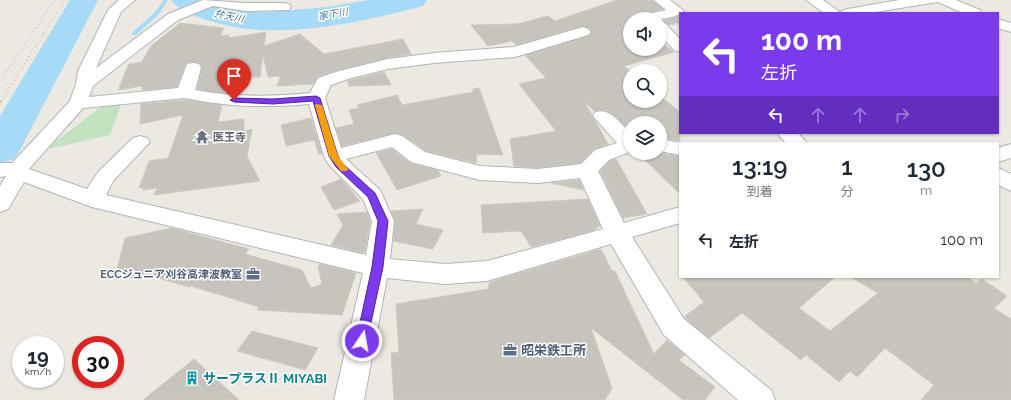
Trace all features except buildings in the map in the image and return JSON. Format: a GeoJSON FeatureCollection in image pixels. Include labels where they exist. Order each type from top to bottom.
{"type":"FeatureCollection","features":[{"type":"Feature","properties":{"kind":"street"},"geometry":{"type":"LineString","coordinates":[[0,204],[12,171],[78,103],[85,84],[86,71],[115,10],[128,0]]}},
{"type":"Feature","properties":{"kind":"street"},"geometry":{"type":"LineString","coordinates":[[661,0],[677,11],[667,14]]}},
{"type":"Feature","properties":{"kind":"street"},"geometry":{"type":"LineString","coordinates":[[813,0],[832,12]]}},
{"type":"Feature","properties":{"kind":"street"},"geometry":{"type":"LineString","coordinates":[[853,12],[877,7],[933,0]]}},
{"type":"Feature","properties":{"kind":"street"},"geometry":{"type":"LineString","coordinates":[[944,0],[973,12]]}},
{"type":"Feature","properties":{"kind":"street"},"geometry":{"type":"LineString","coordinates":[[85,84],[173,17],[211,1],[253,7],[284,7]]}},
{"type":"Feature","properties":{"kind":"street"},"geometry":{"type":"LineString","coordinates":[[999,23],[1011,28]]}},
{"type":"Feature","properties":{"kind":"street"},"geometry":{"type":"LineString","coordinates":[[349,400],[377,267],[383,221],[372,195],[339,165],[334,156],[316,98],[324,82],[344,73],[401,63],[501,52],[515,52],[583,32]]}},
{"type":"Feature","properties":{"kind":"street"},"geometry":{"type":"LineString","coordinates":[[667,34],[679,46]]}},
{"type":"Feature","properties":{"kind":"street"},"geometry":{"type":"LineString","coordinates":[[185,93],[193,68]]}},
{"type":"Feature","properties":{"kind":"street"},"geometry":{"type":"LineString","coordinates":[[78,103],[185,93],[220,100],[273,102],[316,98]]}},
{"type":"Feature","properties":{"kind":"street"},"geometry":{"type":"LineString","coordinates":[[602,116],[623,137]]}},
{"type":"Feature","properties":{"kind":"street"},"geometry":{"type":"LineString","coordinates":[[788,134],[796,142]]}},
{"type":"Feature","properties":{"kind":"street"},"geometry":{"type":"LineString","coordinates":[[334,156],[395,140],[418,157],[480,173],[538,176],[587,170],[602,155],[623,147]]}},
{"type":"Feature","properties":{"kind":"street"},"geometry":{"type":"LineString","coordinates":[[92,199],[105,177],[140,142]]}},
{"type":"Feature","properties":{"kind":"street"},"geometry":{"type":"LineString","coordinates":[[667,145],[679,148]]}},
{"type":"Feature","properties":{"kind":"street"},"geometry":{"type":"LineString","coordinates":[[999,156],[1011,150]]}},
{"type":"Feature","properties":{"kind":"street"},"geometry":{"type":"LineString","coordinates":[[587,170],[617,232],[674,327],[760,400]]}},
{"type":"Feature","properties":{"kind":"street"},"geometry":{"type":"LineString","coordinates":[[12,171],[92,199],[377,267],[445,274],[487,271],[617,232],[679,215]]}},
{"type":"Feature","properties":{"kind":"street"},"geometry":{"type":"LineString","coordinates":[[999,176],[1011,184]]}},
{"type":"Feature","properties":{"kind":"green space"},"geometry":{"type":"Polygon","coordinates":[[[122,102],[110,135],[44,150],[105,104],[122,102]]]}},
{"type":"Feature","properties":{"kind":"waterway"},"geometry":{"type":"LineString","coordinates":[[0,150],[84,0]]}},
{"type":"Feature","properties":{"kind":"waterway"},"geometry":{"type":"LineString","coordinates":[[134,34],[157,13],[166,0]]}},
{"type":"Feature","properties":{"kind":"waterway","name":"家下川"},"geometry":{"type":"LineString","coordinates":[[185,0],[211,12],[238,19],[267,21],[297,20],[327,16],[413,0]]}},
{"type":"Feature","properties":{"kind":"railway"},"geometry":{"type":"LineString","coordinates":[[0,81],[55,0]]}},
{"type":"Feature","properties":{"kind":"railway"},"geometry":{"type":"LineString","coordinates":[[1,101],[65,0]]}},
{"type":"Feature","properties":{"kind":"slow traffic"},"geometry":{"type":"LineString","coordinates":[[318,105],[334,156],[339,165],[344,169]]}},
{"type":"Feature","properties":{"kind":"place","name":"医王寺"},"geometry":{"type":"Point","coordinates":[202,137]}},
{"type":"Feature","properties":{"kind":"place","name":"ECCジュニア刈谷高津波教室"},"geometry":{"type":"Point","coordinates":[253,274]}},
{"type":"Feature","properties":{"kind":"place","name":"昭栄鉄工所"},"geometry":{"type":"Point","coordinates":[510,350]}},
{"type":"Feature","properties":{"kind":"place","name":"サープラスⅡ MIYABI"},"geometry":{"type":"Point","coordinates":[192,378]}},
{"type":"Feature","properties":{"kind":"route"},"geometry":{"type":"LineString","coordinates":[[234,100],[273,102],[316,98],[334,156],[339,165],[372,195],[383,221],[377,267],[362,341]]}},
{"type":"Feature","properties":{"kind":"water label","name":"弁天川"},"geometry":{"type":"Point","coordinates":[229,16]}}]}
